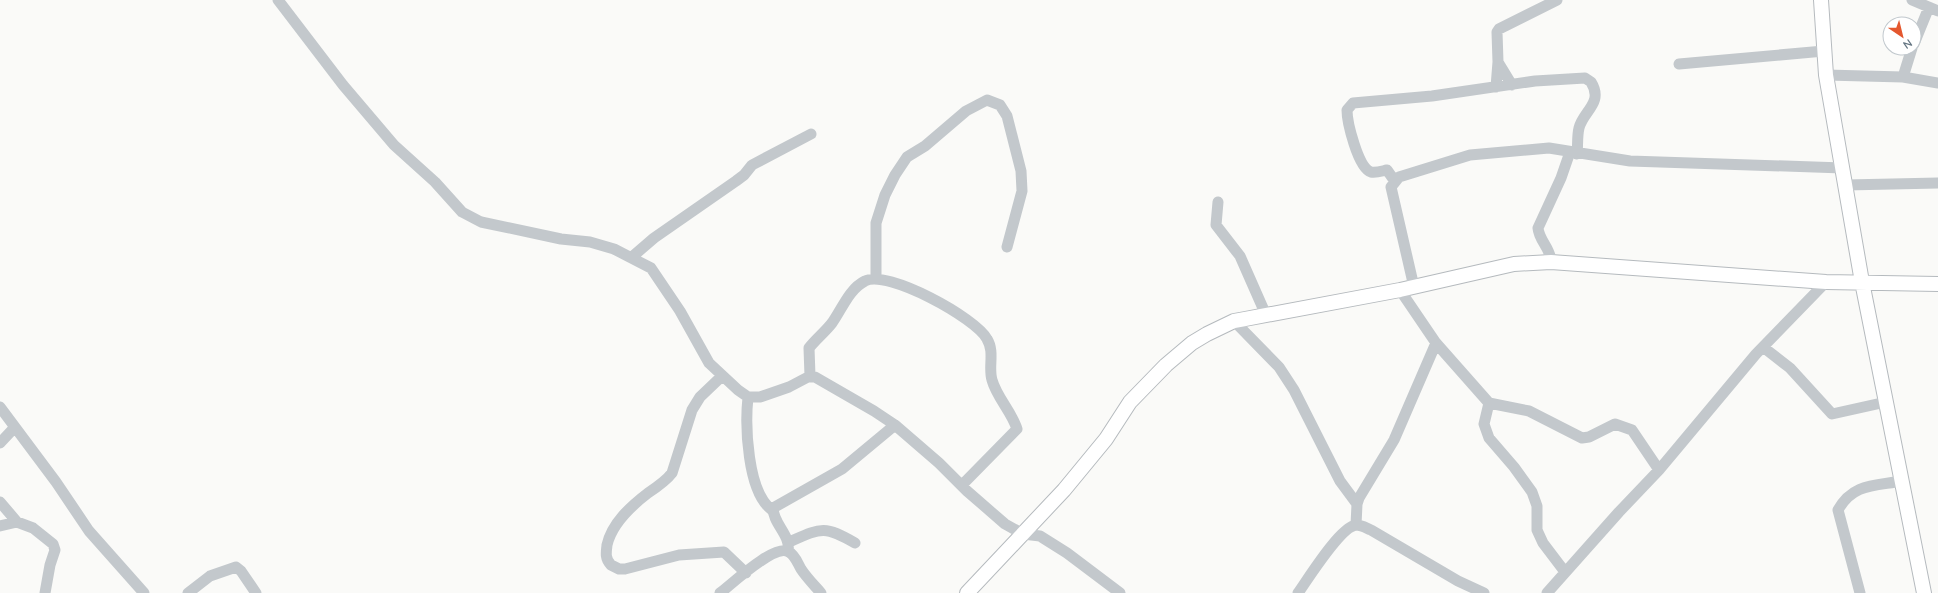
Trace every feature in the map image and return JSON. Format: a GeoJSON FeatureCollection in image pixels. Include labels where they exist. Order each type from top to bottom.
{"type":"FeatureCollection","features":[{"type":"Feature","properties":{"kind":"main road"},"geometry":{"type":"LineString","coordinates":[[1821,0],[1826,75],[1862,282],[1924,593]]}},
{"type":"Feature","properties":{"kind":"main road"},"geometry":{"type":"LineString","coordinates":[[967,593],[1060,494],[1101,445],[1130,402],[1166,365],[1192,343],[1234,321],[1400,290],[1514,264],[1551,262],[1826,282],[1938,284]]}},
{"type":"Feature","properties":{"kind":"street"},"geometry":{"type":"LineString","coordinates":[[278,0],[343,85],[394,144],[422,172],[435,182],[462,212],[481,222],[561,239],[590,242],[632,257],[651,268],[664,286],[709,363],[722,376],[748,397],[760,397],[789,387],[810,376],[815,377],[874,411],[894,426],[939,463],[962,486],[1005,524],[1023,534],[1040,536],[1067,553],[1120,593]]}},
{"type":"Feature","properties":{"kind":"street"},"geometry":{"type":"LineString","coordinates":[[1496,87],[1498,62],[1497,32],[1499,29],[1557,0]]}},
{"type":"Feature","properties":{"kind":"street"},"geometry":{"type":"LineString","coordinates":[[1912,0],[1934,9],[1922,30]]}},
{"type":"Feature","properties":{"kind":"street"},"geometry":{"type":"LineString","coordinates":[[1679,64],[1824,51]]}},
{"type":"Feature","properties":{"kind":"street"},"geometry":{"type":"LineString","coordinates":[[1903,77],[1910,56]]}},
{"type":"Feature","properties":{"kind":"street"},"geometry":{"type":"LineString","coordinates":[[1498,62],[1512,85]]}},
{"type":"Feature","properties":{"kind":"street"},"geometry":{"type":"LineString","coordinates":[[1826,75],[1903,77],[1938,84]]}},
{"type":"Feature","properties":{"kind":"street"},"geometry":{"type":"LineString","coordinates":[[1394,180],[1389,171],[1372,172],[1364,165],[1355,148],[1348,123],[1347,110],[1349,106],[1359,101],[1432,96],[1512,85],[1585,78],[1591,82],[1595,100],[1579,128],[1574,153],[1538,228],[1540,236],[1551,254],[1551,262]]}},
{"type":"Feature","properties":{"kind":"street"},"geometry":{"type":"LineString","coordinates":[[876,278],[876,223],[885,195],[895,175],[907,157],[925,146],[966,111],[987,100],[1000,105],[1007,116],[1021,171],[1022,191],[1007,247]]}},
{"type":"Feature","properties":{"kind":"street"},"geometry":{"type":"LineString","coordinates":[[632,257],[654,238],[744,175],[752,165],[811,134]]}},
{"type":"Feature","properties":{"kind":"street"},"geometry":{"type":"LineString","coordinates":[[1414,287],[1391,191],[1394,180],[1399,176],[1420,169],[1470,155],[1549,148],[1630,161],[1843,168]]}},
{"type":"Feature","properties":{"kind":"street"},"geometry":{"type":"LineString","coordinates":[[1846,184],[1938,183]]}},
{"type":"Feature","properties":{"kind":"street"},"geometry":{"type":"LineString","coordinates":[[1218,202],[1216,225],[1240,256],[1266,315]]}},
{"type":"Feature","properties":{"kind":"street"},"geometry":{"type":"LineString","coordinates":[[810,376],[809,348],[831,324],[852,292],[865,281],[876,278],[896,283],[946,305],[978,329],[987,339],[992,358],[992,381],[1017,429],[962,486]]}},
{"type":"Feature","properties":{"kind":"street"},"geometry":{"type":"LineString","coordinates":[[1547,593],[1659,470],[1763,347],[1826,282]]}},
{"type":"Feature","properties":{"kind":"street"},"geometry":{"type":"LineString","coordinates":[[1400,290],[1436,343],[1489,402],[1529,411],[1582,438],[1589,437],[1615,424],[1632,430],[1659,470]]}},
{"type":"Feature","properties":{"kind":"street"},"geometry":{"type":"LineString","coordinates":[[1234,321],[1279,367],[1290,384],[1340,481],[1357,504]]}},
{"type":"Feature","properties":{"kind":"street"},"geometry":{"type":"LineString","coordinates":[[1356,525],[1357,504],[1394,440],[1436,343]]}},
{"type":"Feature","properties":{"kind":"street"},"geometry":{"type":"LineString","coordinates":[[1763,347],[1790,368],[1832,414],[1886,402]]}},
{"type":"Feature","properties":{"kind":"street"},"geometry":{"type":"LineString","coordinates":[[722,376],[700,397],[692,410],[672,473],[668,478],[640,498],[624,514],[610,538],[606,556],[611,565],[622,570],[678,555],[724,552],[746,573]]}},
{"type":"Feature","properties":{"kind":"street"},"geometry":{"type":"LineString","coordinates":[[748,397],[746,420],[747,440],[754,478],[759,492],[772,510],[788,547],[821,593]]}},
{"type":"Feature","properties":{"kind":"street"},"geometry":{"type":"LineString","coordinates":[[1489,402],[1484,424],[1489,438],[1514,467],[1532,492],[1537,506],[1537,530],[1543,543],[1565,572]]}},
{"type":"Feature","properties":{"kind":"street"},"geometry":{"type":"LineString","coordinates":[[0,407],[56,482],[89,531],[144,593]]}},
{"type":"Feature","properties":{"kind":"street"},"geometry":{"type":"LineString","coordinates":[[772,510],[775,506],[842,470],[894,426]]}},
{"type":"Feature","properties":{"kind":"street"},"geometry":{"type":"LineString","coordinates":[[0,443],[15,427]]}},
{"type":"Feature","properties":{"kind":"street"},"geometry":{"type":"LineString","coordinates":[[1860,593],[1838,510],[1850,493],[1858,489],[1902,482]]}},
{"type":"Feature","properties":{"kind":"street"},"geometry":{"type":"LineString","coordinates":[[0,502],[17,522],[32,528],[50,541],[54,547],[45,593]]}},
{"type":"Feature","properties":{"kind":"street"},"geometry":{"type":"LineString","coordinates":[[0,526],[17,522]]}},
{"type":"Feature","properties":{"kind":"street"},"geometry":{"type":"LineString","coordinates":[[1298,593],[1342,534],[1356,525],[1363,526],[1371,530],[1458,581],[1484,593]]}},
{"type":"Feature","properties":{"kind":"street"},"geometry":{"type":"LineString","coordinates":[[720,593],[768,556],[821,530],[836,532],[855,543]]}},
{"type":"Feature","properties":{"kind":"street"},"geometry":{"type":"LineString","coordinates":[[188,593],[210,576],[236,567],[256,593]]}}]}
